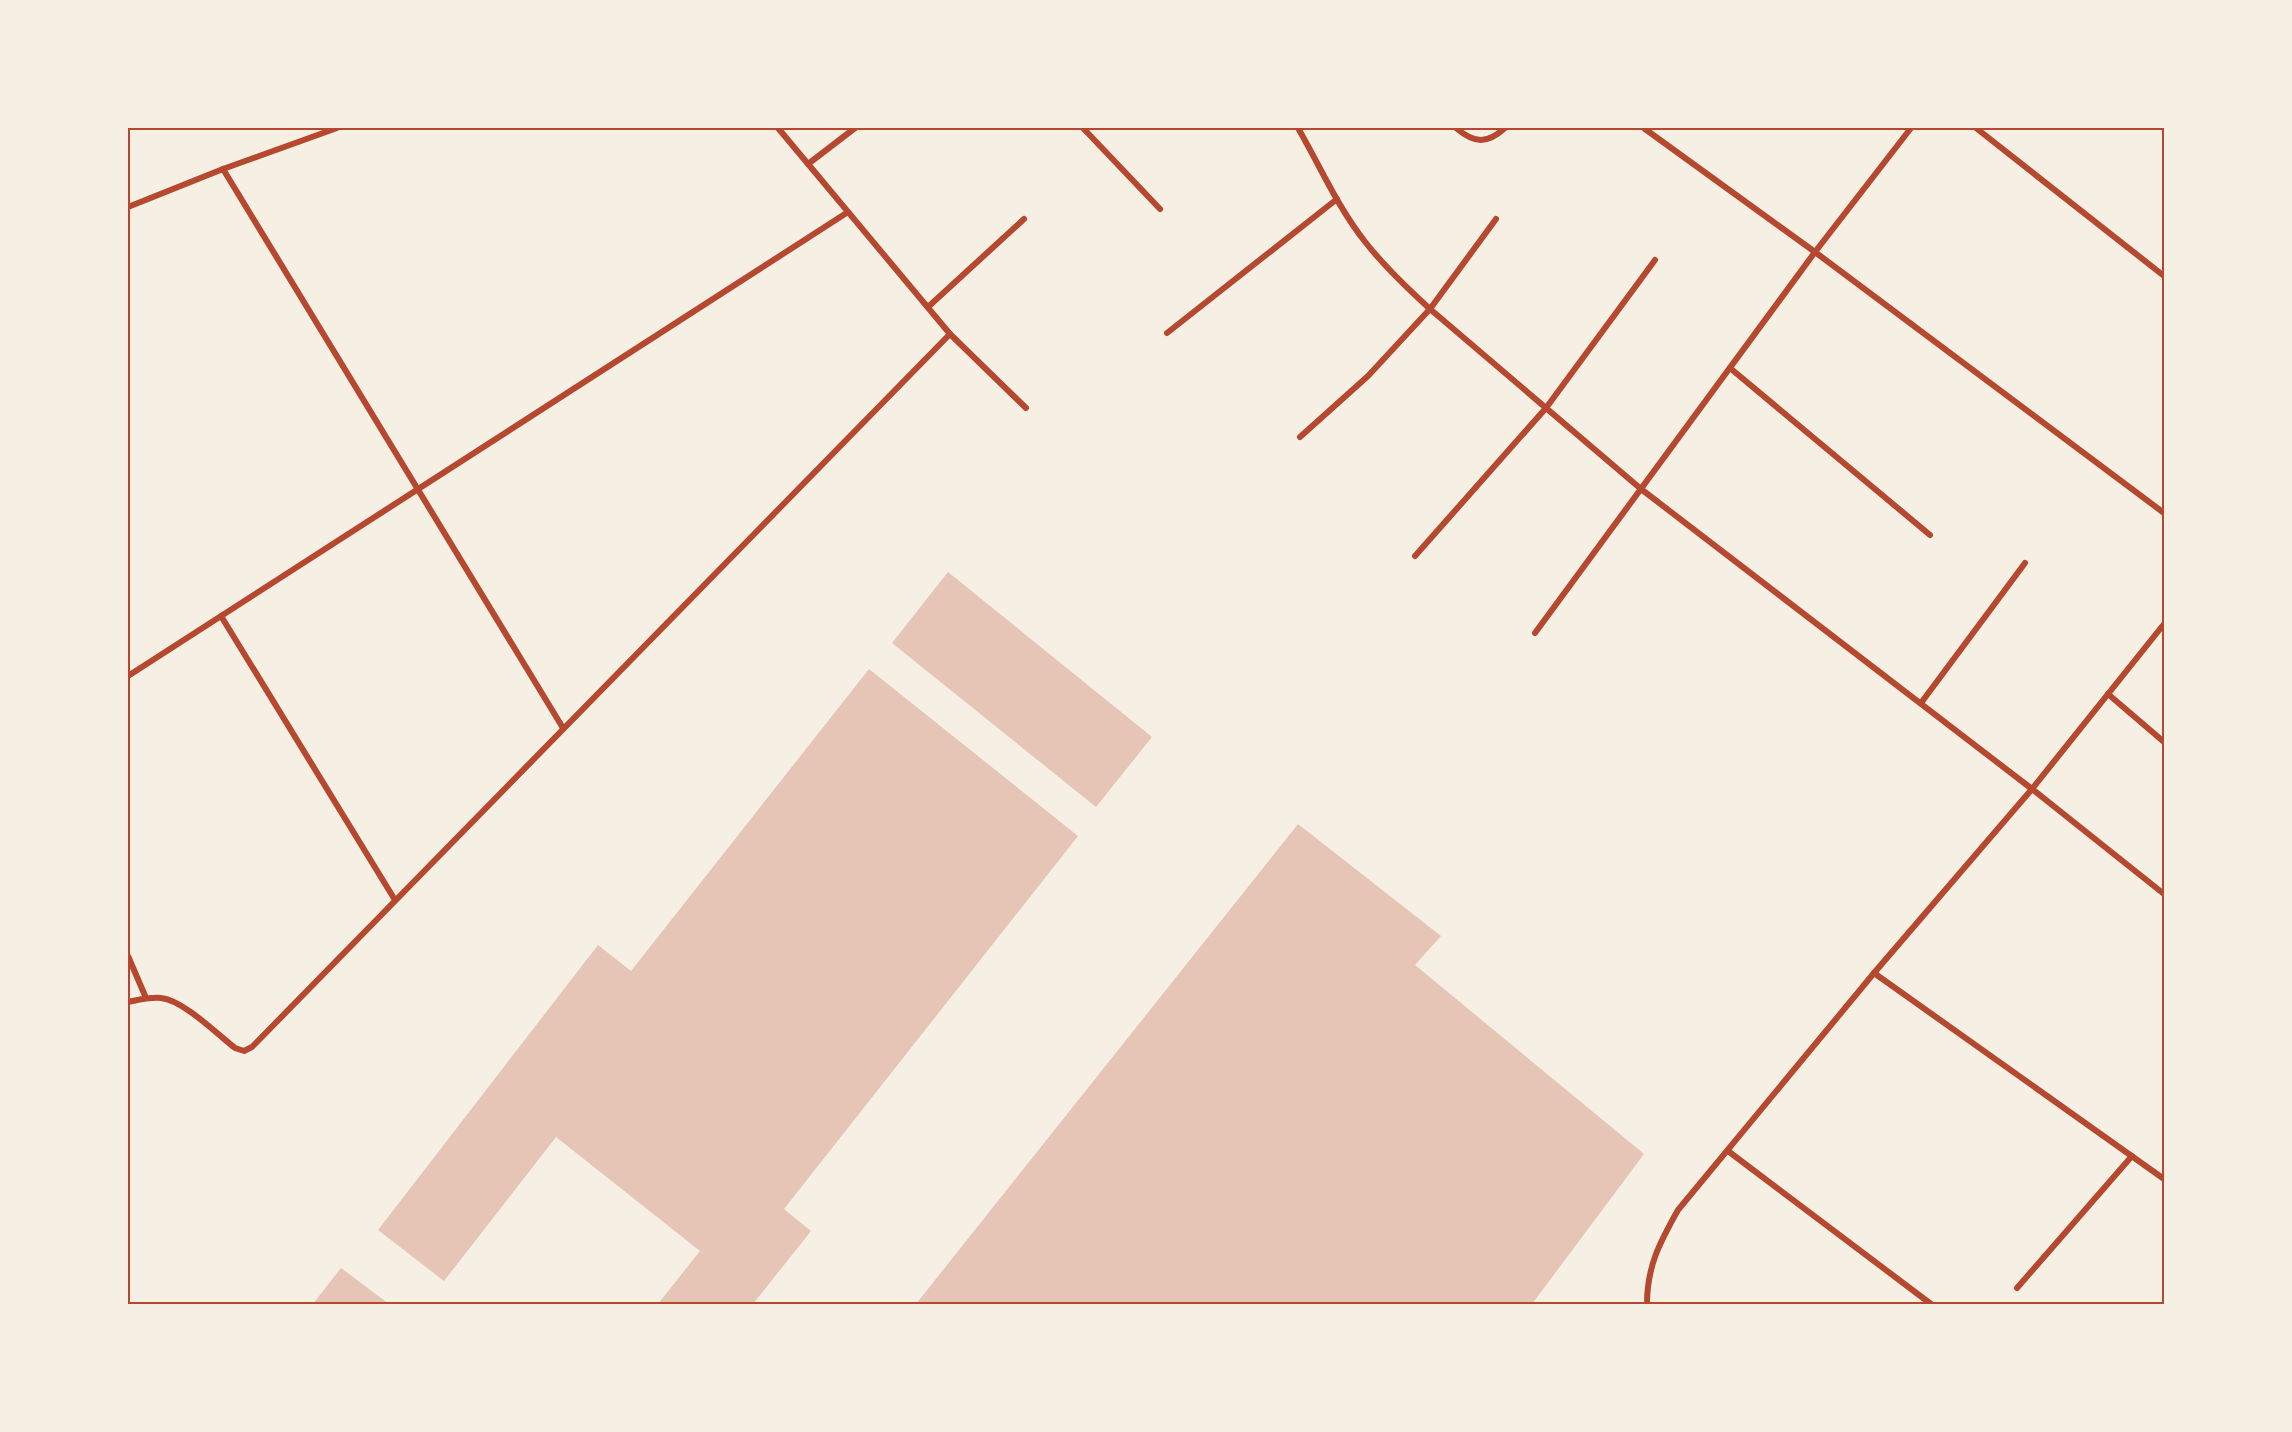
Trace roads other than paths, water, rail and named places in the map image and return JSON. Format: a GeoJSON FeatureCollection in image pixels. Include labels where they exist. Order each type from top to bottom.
{"type":"FeatureCollection","features":[{"type":"Feature","properties":{"kind":"street"},"geometry":{"type":"LineString","coordinates":[[128,207],[223,169],[337,128]]}},
{"type":"Feature","properties":{"kind":"street"},"geometry":{"type":"LineString","coordinates":[[778,128],[950,334],[1026,408]]}},
{"type":"Feature","properties":{"kind":"street"},"geometry":{"type":"LineString","coordinates":[[808,164],[855,128]]}},
{"type":"Feature","properties":{"kind":"street"},"geometry":{"type":"LineString","coordinates":[[1083,128],[1160,209]]}},
{"type":"Feature","properties":{"kind":"street"},"geometry":{"type":"LineString","coordinates":[[1298,128],[1337,200],[1365,241],[1397,279],[1430,309],[1641,489],[1921,703],[2164,894]]}},
{"type":"Feature","properties":{"kind":"street"},"geometry":{"type":"LineString","coordinates":[[1456,128],[1479,141],[1494,138],[1505,128]]}},
{"type":"Feature","properties":{"kind":"street"},"geometry":{"type":"LineString","coordinates":[[1535,633],[1815,252],[1911,128]]}},
{"type":"Feature","properties":{"kind":"street"},"geometry":{"type":"LineString","coordinates":[[1976,128],[2164,276]]}},
{"type":"Feature","properties":{"kind":"street"},"geometry":{"type":"LineString","coordinates":[[1645,129],[1815,252],[2164,513]]}},
{"type":"Feature","properties":{"kind":"street"},"geometry":{"type":"LineString","coordinates":[[223,169],[563,728]]}},
{"type":"Feature","properties":{"kind":"street"},"geometry":{"type":"LineString","coordinates":[[1167,333],[1337,200]]}},
{"type":"Feature","properties":{"kind":"street"},"geometry":{"type":"LineString","coordinates":[[128,676],[848,212]]}},
{"type":"Feature","properties":{"kind":"street"},"geometry":{"type":"LineString","coordinates":[[928,307],[1024,219]]}},
{"type":"Feature","properties":{"kind":"street"},"geometry":{"type":"LineString","coordinates":[[1300,437],[1368,376],[1430,309],[1496,219]]}},
{"type":"Feature","properties":{"kind":"street"},"geometry":{"type":"LineString","coordinates":[[1415,556],[1546,408],[1655,260]]}},
{"type":"Feature","properties":{"kind":"street"},"geometry":{"type":"LineString","coordinates":[[128,1002],[146,998],[163,998],[179,1004],[236,1048],[244,1051],[248,1049],[950,334]]}},
{"type":"Feature","properties":{"kind":"street"},"geometry":{"type":"LineString","coordinates":[[1730,368],[1930,535]]}},
{"type":"Feature","properties":{"kind":"street"},"geometry":{"type":"LineString","coordinates":[[1921,703],[2025,563]]}},
{"type":"Feature","properties":{"kind":"street"},"geometry":{"type":"LineString","coordinates":[[220,616],[395,900]]}},
{"type":"Feature","properties":{"kind":"street"},"geometry":{"type":"LineString","coordinates":[[1647,1305],[1647,1290],[1657,1248],[1678,1210],[1874,973],[2032,789],[2164,624]]}},
{"type":"Feature","properties":{"kind":"street"},"geometry":{"type":"LineString","coordinates":[[2108,694],[2164,742]]}},
{"type":"Feature","properties":{"kind":"street"},"geometry":{"type":"LineString","coordinates":[[128,956],[146,998]]}},
{"type":"Feature","properties":{"kind":"street"},"geometry":{"type":"LineString","coordinates":[[1874,973],[2164,1179]]}},
{"type":"Feature","properties":{"kind":"street"},"geometry":{"type":"LineString","coordinates":[[1728,1151],[1931,1305]]}},
{"type":"Feature","properties":{"kind":"street"},"geometry":{"type":"LineString","coordinates":[[2018,1288],[2132,1156]]}}]}
